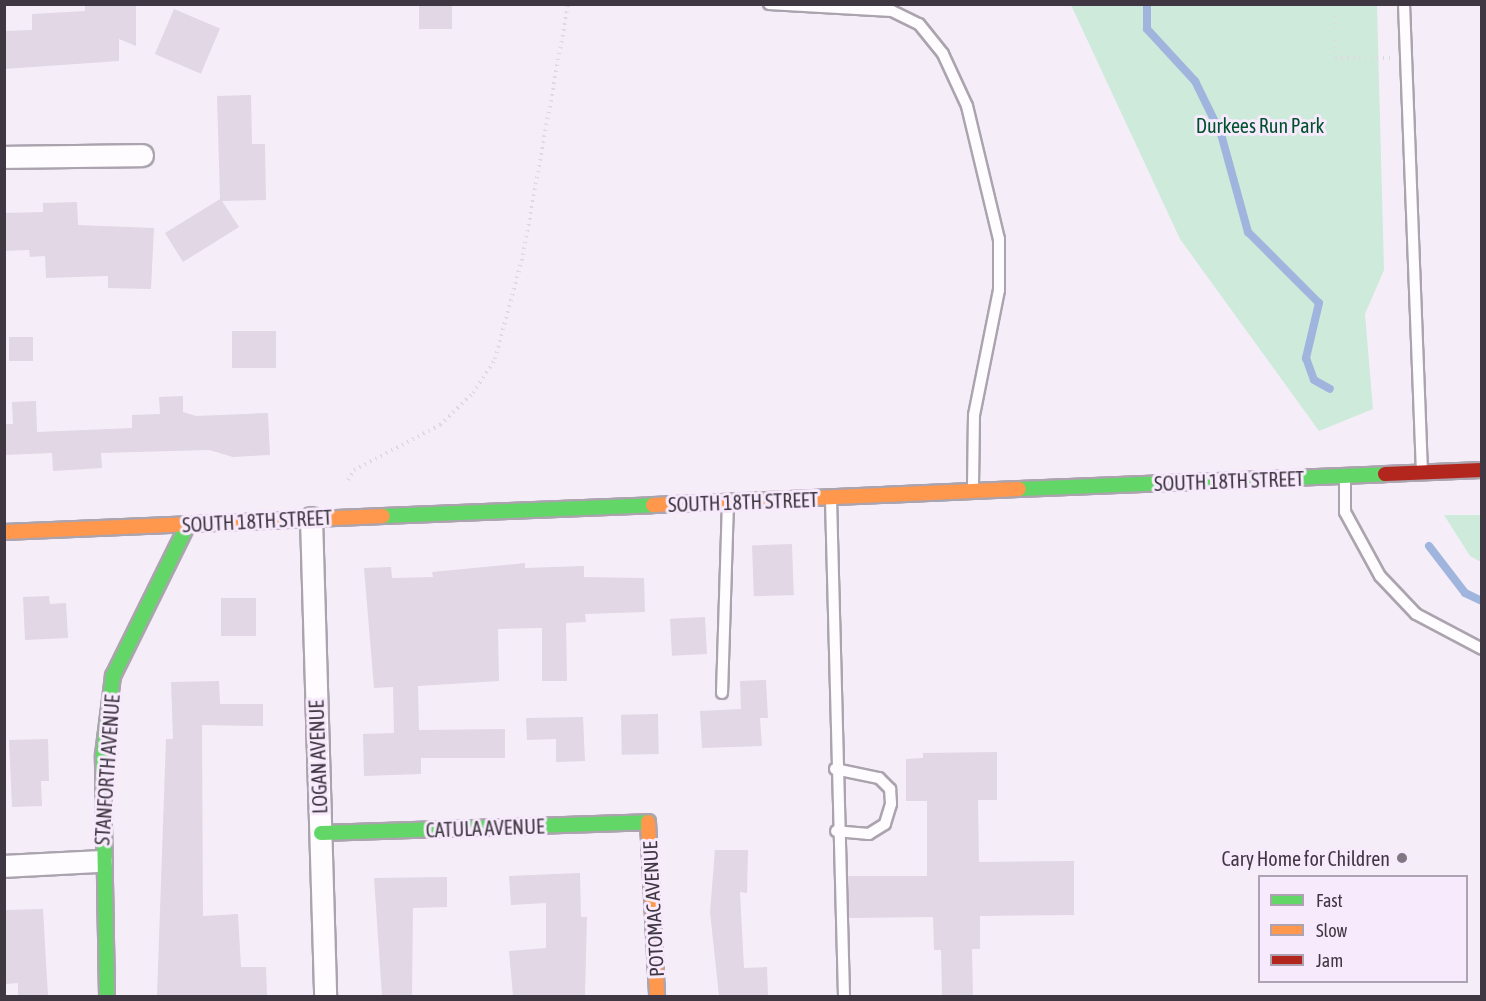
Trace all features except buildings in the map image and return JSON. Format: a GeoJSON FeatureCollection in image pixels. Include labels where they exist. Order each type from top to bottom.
{"type":"FeatureCollection","features":[{"type":"Feature","properties":{"kind":"main road","name":"SOUTH 18TH STREET"},"geometry":{"type":"LineString","coordinates":[[4,532],[1482,470]]}},
{"type":"Feature","properties":{"kind":"main road","name":"STANFORTH AVENUE"},"geometry":{"type":"LineString","coordinates":[[107,996],[101,861],[103,756],[113,676],[188,524]]}},
{"type":"Feature","properties":{"kind":"main road","name":"CATULA AVENUE"},"geometry":{"type":"LineString","coordinates":[[321,833],[649,822]]}},
{"type":"Feature","properties":{"kind":"main road","name":"POTOMAC AVENUE"},"geometry":{"type":"LineString","coordinates":[[649,822],[657,996]]}},
{"type":"Feature","properties":{"kind":"street"},"geometry":{"type":"LineString","coordinates":[[4,157],[142,155]]}},
{"type":"Feature","properties":{"kind":"street","name":"LOGAN AVENUE"},"geometry":{"type":"LineString","coordinates":[[311,518],[325,996]]}},
{"type":"Feature","properties":{"kind":"street"},"geometry":{"type":"LineString","coordinates":[[4,866],[101,861]]}},
{"type":"Feature","properties":{"kind":"lane"},"geometry":{"type":"LineString","coordinates":[[770,4],[892,11],[919,24],[943,54],[968,106],[999,239],[999,291],[974,415],[973,491]]}},
{"type":"Feature","properties":{"kind":"lane"},"geometry":{"type":"LineString","coordinates":[[1404,4],[1422,472]]}},
{"type":"Feature","properties":{"kind":"lane"},"geometry":{"type":"LineString","coordinates":[[1345,477],[1346,512],[1380,576],[1416,615],[1482,649]]}},
{"type":"Feature","properties":{"kind":"lane"},"geometry":{"type":"LineString","coordinates":[[831,499],[836,831],[844,996]]}},
{"type":"Feature","properties":{"kind":"lane"},"geometry":{"type":"LineString","coordinates":[[723,693],[728,502]]}},
{"type":"Feature","properties":{"kind":"lane"},"geometry":{"type":"LineString","coordinates":[[835,770],[879,778],[890,789],[891,804],[885,824],[869,834],[836,831]]}},
{"type":"Feature","properties":{"kind":"path"},"geometry":{"type":"LineString","coordinates":[[348,480],[354,470],[440,425],[473,393],[495,359],[523,255],[568,4]]}},
{"type":"Feature","properties":{"kind":"path"},"geometry":{"type":"LineString","coordinates":[[1335,4],[1335,58],[1406,58]]}},
{"type":"Feature","properties":{"kind":"green space","name":"Durkees Run Park"},"geometry":{"type":"Polygon","coordinates":[[[1071,5],[1377,5],[1384,270],[1365,314],[1373,409],[1319,431],[1180,239],[1071,5]]]}},
{"type":"Feature","properties":{"kind":"green space"},"geometry":{"type":"Polygon","coordinates":[[[1444,515],[1481,515],[1481,562],[1470,556],[1444,515]]]}},
{"type":"Feature","properties":{"kind":"waterway"},"geometry":{"type":"LineString","coordinates":[[1147,4],[1147,29],[1195,81],[1221,134],[1248,232],[1319,303],[1306,358],[1314,380],[1330,389]]}},
{"type":"Feature","properties":{"kind":"waterway"},"geometry":{"type":"LineString","coordinates":[[1429,546],[1465,593],[1482,601]]}},
{"type":"Feature","properties":{"kind":"traffic: fast"},"geometry":{"type":"LineString","coordinates":[[1019,489],[1385,474]]}},
{"type":"Feature","properties":{"kind":"traffic: fast"},"geometry":{"type":"LineString","coordinates":[[383,516],[653,505]]}},
{"type":"Feature","properties":{"kind":"traffic: fast"},"geometry":{"type":"LineString","coordinates":[[107,996],[103,755],[113,676],[188,524]]}},
{"type":"Feature","properties":{"kind":"traffic: fast"},"geometry":{"type":"LineString","coordinates":[[321,833],[648,822]]}},
{"type":"Feature","properties":{"kind":"traffic: slow"},"geometry":{"type":"LineString","coordinates":[[653,505],[1019,489]]}},
{"type":"Feature","properties":{"kind":"traffic: slow"},"geometry":{"type":"LineString","coordinates":[[4,532],[383,516]]}},
{"type":"Feature","properties":{"kind":"traffic: slow"},"geometry":{"type":"LineString","coordinates":[[648,822],[657,996]]}},
{"type":"Feature","properties":{"kind":"traffic: jam"},"geometry":{"type":"LineString","coordinates":[[1385,474],[1482,470]]}},
{"type":"Feature","properties":{"kind":"place","name":"Cary Home for Children"},"geometry":{"type":"Point","coordinates":[1402,858]}}]}
